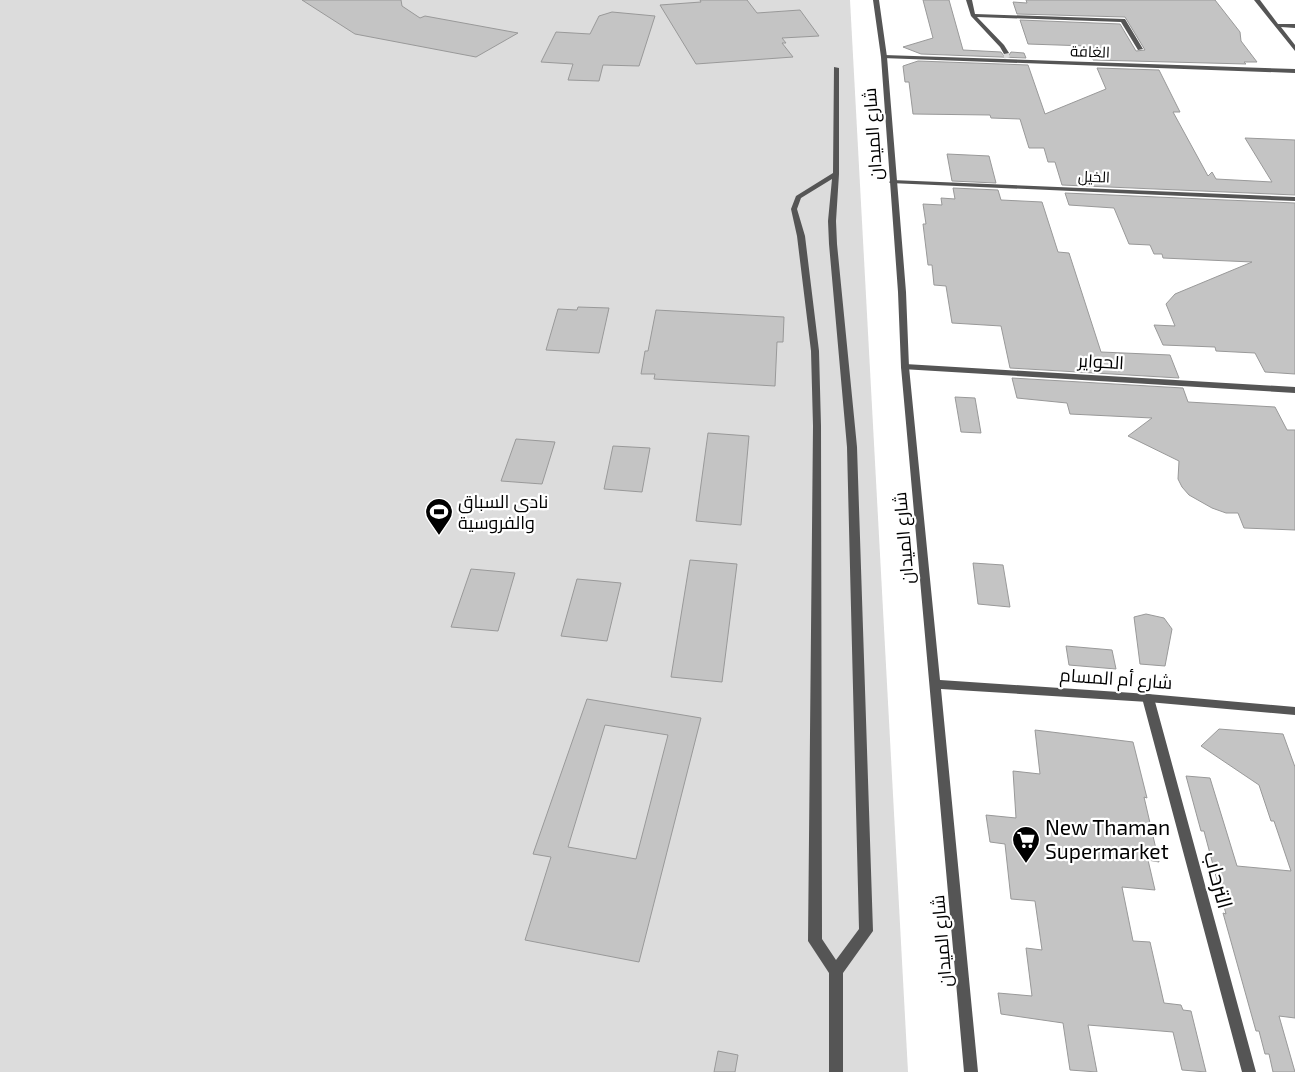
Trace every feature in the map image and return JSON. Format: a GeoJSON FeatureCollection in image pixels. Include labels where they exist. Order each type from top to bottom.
{"type":"FeatureCollection","features":[{"type":"Feature","properties":{"kind":"street","name":"شارع الميدان"},"geometry":{"type":"LineString","coordinates":[[876,0],[884,57],[892,182],[902,292],[905,367],[971,1072]]}},
{"type":"Feature","properties":{"kind":"street"},"geometry":{"type":"LineString","coordinates":[[969,0],[973,15],[1002,46],[1008,57]]}},
{"type":"Feature","properties":{"kind":"street"},"geometry":{"type":"LineString","coordinates":[[1257,0],[1295,49]]}},
{"type":"Feature","properties":{"kind":"street"},"geometry":{"type":"LineString","coordinates":[[973,15],[1124,20],[1140,49]]}},
{"type":"Feature","properties":{"kind":"street"},"geometry":{"type":"LineString","coordinates":[[1276,25],[1295,26]]}},
{"type":"Feature","properties":{"kind":"street","name":"الغافة"},"geometry":{"type":"LineString","coordinates":[[884,57],[1008,57],[1295,71]]}},
{"type":"Feature","properties":{"kind":"street"},"geometry":{"type":"LineString","coordinates":[[836,68],[836,174],[832,221],[852,447],[866,931],[836,971]]}},
{"type":"Feature","properties":{"kind":"street"},"geometry":{"type":"LineString","coordinates":[[836,174],[798,197],[794,209],[801,236],[815,351],[815,941],[836,971],[836,1072]]}},
{"type":"Feature","properties":{"kind":"street","name":"الخيل"},"geometry":{"type":"LineString","coordinates":[[892,182],[1295,199]]}},
{"type":"Feature","properties":{"kind":"street","name":"الحواير"},"geometry":{"type":"LineString","coordinates":[[905,367],[1295,390]]}},
{"type":"Feature","properties":{"kind":"street","name":"شارع أم المسام"},"geometry":{"type":"LineString","coordinates":[[934,684],[1295,710]]}},
{"type":"Feature","properties":{"kind":"street","name":"الترحاب"},"geometry":{"type":"LineString","coordinates":[[1148,698],[1249,1072]]}},
{"type":"Feature","properties":{"kind":"shaded area","name":"نادي السباق والفروسية"},"geometry":{"type":"Polygon","coordinates":[[[0,0],[850,0],[908,1072],[0,1072],[0,0]]]}},
{"type":"Feature","properties":{"kind":"building"},"geometry":{"type":"Polygon","coordinates":[[[302,0],[401,0],[402,6],[420,18],[425,16],[518,33],[476,57],[355,34],[302,0]]]}},
{"type":"Feature","properties":{"kind":"building"},"geometry":{"type":"Polygon","coordinates":[[[700,0],[747,0],[757,13],[800,10],[819,36],[782,38],[786,43],[782,43],[793,57],[696,64],[660,5],[701,2],[700,0]]]}},
{"type":"Feature","properties":{"kind":"building"},"geometry":{"type":"Polygon","coordinates":[[[923,0],[949,0],[963,50],[1001,52],[1004,56],[1009,55],[1011,52],[1024,53],[1026,58],[921,54],[903,47],[933,38],[923,0]]]}},
{"type":"Feature","properties":{"kind":"building"},"geometry":{"type":"Polygon","coordinates":[[[1026,0],[1215,0],[1240,32],[1241,41],[1257,62],[1244,62],[1246,64],[1093,60],[1087,46],[1028,44],[1020,20],[1120,24],[1136,51],[1145,50],[1125,17],[1017,14],[1013,2],[1027,3],[1026,0]]]}},
{"type":"Feature","properties":{"kind":"building"},"geometry":{"type":"Polygon","coordinates":[[[612,12],[655,16],[639,66],[603,65],[599,81],[568,80],[573,64],[541,62],[556,32],[590,34],[599,16],[612,12]]]}},
{"type":"Feature","properties":{"kind":"building"},"geometry":{"type":"Polygon","coordinates":[[[918,61],[1028,65],[1045,114],[1106,89],[1097,68],[1159,70],[1180,112],[1173,112],[1208,176],[1212,172],[1216,179],[1272,182],[1245,138],[1295,140],[1295,195],[1062,185],[1055,162],[1048,162],[1044,148],[1029,148],[1020,119],[991,118],[990,115],[913,114],[909,82],[905,82],[903,66],[918,61]]]}},
{"type":"Feature","properties":{"kind":"building"},"geometry":{"type":"Polygon","coordinates":[[[947,154],[989,156],[996,183],[952,181],[947,154]]]}},
{"type":"Feature","properties":{"kind":"building"},"geometry":{"type":"Polygon","coordinates":[[[953,188],[998,190],[1001,200],[1042,202],[1058,252],[1069,253],[1101,352],[1170,355],[1179,378],[1010,368],[1001,326],[952,323],[946,286],[934,285],[932,265],[928,265],[923,224],[926,224],[923,204],[942,205],[941,198],[955,199],[953,188]]]}},
{"type":"Feature","properties":{"kind":"building"},"geometry":{"type":"Polygon","coordinates":[[[1065,193],[1295,203],[1295,374],[1265,372],[1255,353],[1216,351],[1215,347],[1163,345],[1154,325],[1175,326],[1166,304],[1175,294],[1252,262],[1163,258],[1162,254],[1154,254],[1150,245],[1129,244],[1114,208],[1069,205],[1065,193]]]}},
{"type":"Feature","properties":{"kind":"building"},"geometry":{"type":"Polygon","coordinates":[[[578,307],[609,308],[599,353],[546,350],[558,309],[577,310],[578,307]]]}},
{"type":"Feature","properties":{"kind":"building"},"geometry":{"type":"Polygon","coordinates":[[[656,310],[784,317],[783,342],[777,342],[775,386],[654,379],[655,374],[641,374],[645,351],[648,351],[656,310]]]}},
{"type":"Feature","properties":{"kind":"building"},"geometry":{"type":"Polygon","coordinates":[[[1012,378],[1183,388],[1188,402],[1275,407],[1287,430],[1295,430],[1295,530],[1244,528],[1238,513],[1226,513],[1212,508],[1189,495],[1178,479],[1179,461],[1128,436],[1152,418],[1070,414],[1067,403],[1017,398],[1012,378]]]}},
{"type":"Feature","properties":{"kind":"building"},"geometry":{"type":"Polygon","coordinates":[[[955,397],[975,398],[981,433],[961,432],[955,397]]]}},
{"type":"Feature","properties":{"kind":"building"},"geometry":{"type":"Polygon","coordinates":[[[708,433],[749,436],[741,525],[696,521],[708,433]]]}},
{"type":"Feature","properties":{"kind":"building"},"geometry":{"type":"Polygon","coordinates":[[[516,439],[555,442],[542,484],[501,481],[516,439]]]}},
{"type":"Feature","properties":{"kind":"building"},"geometry":{"type":"Polygon","coordinates":[[[613,446],[650,448],[642,492],[604,489],[613,446]]]}},
{"type":"Feature","properties":{"kind":"building"},"geometry":{"type":"Polygon","coordinates":[[[690,560],[737,564],[722,682],[671,677],[690,560]]]}},
{"type":"Feature","properties":{"kind":"building"},"geometry":{"type":"Polygon","coordinates":[[[973,563],[1003,565],[1010,607],[978,604],[973,563]]]}},
{"type":"Feature","properties":{"kind":"building"},"geometry":{"type":"Polygon","coordinates":[[[471,569],[515,573],[498,631],[451,627],[471,569]]]}},
{"type":"Feature","properties":{"kind":"building"},"geometry":{"type":"Polygon","coordinates":[[[577,579],[621,583],[607,641],[561,636],[577,579]]]}},
{"type":"Feature","properties":{"kind":"building"},"geometry":{"type":"Polygon","coordinates":[[[1146,614],[1164,618],[1172,629],[1165,666],[1140,664],[1134,617],[1146,614]]]}},
{"type":"Feature","properties":{"kind":"building"},"geometry":{"type":"Polygon","coordinates":[[[1066,646],[1112,650],[1116,669],[1069,665],[1066,646]]]}},
{"type":"Feature","properties":{"kind":"building"},"geometry":{"type":"Polygon","coordinates":[[[587,699],[701,718],[639,962],[525,940],[551,857],[533,854],[587,699]],[[605,725],[568,847],[636,859],[668,735],[605,725]]]}},
{"type":"Feature","properties":{"kind":"building"},"geometry":{"type":"Polygon","coordinates":[[[1219,729],[1283,734],[1295,767],[1295,1018],[1279,1016],[1295,1072],[1273,1072],[1269,1054],[1265,1054],[1259,1031],[1256,1031],[1223,913],[1226,914],[1204,831],[1201,831],[1186,776],[1210,778],[1237,866],[1291,871],[1274,821],[1271,821],[1259,785],[1201,746],[1219,729]]]}},
{"type":"Feature","properties":{"kind":"building"},"geometry":{"type":"Polygon","coordinates":[[[1035,730],[1133,742],[1147,798],[1144,797],[1159,862],[1148,860],[1155,890],[1122,887],[1133,941],[1150,942],[1164,1003],[1181,1005],[1183,1010],[1191,1011],[1206,1072],[1182,1070],[1173,1032],[1088,1025],[1097,1072],[1070,1070],[1063,1023],[1001,1014],[998,993],[1032,996],[1026,948],[1042,950],[1035,901],[1011,899],[1005,844],[990,842],[986,815],[1016,818],[1013,771],[1040,774],[1035,730]]]}},
{"type":"Feature","properties":{"kind":"building"},"geometry":{"type":"Polygon","coordinates":[[[718,1051],[738,1055],[735,1072],[714,1072],[718,1051]]]}},
{"type":"Feature","properties":{"kind":"tunnel"},"geometry":{"type":"LineString","coordinates":[[1006,53],[1007,58]]}},
{"type":"Feature","properties":{"kind":"place","name":"نادي السباق والفروسية"},"geometry":{"type":"Point","coordinates":[439,536]}},
{"type":"Feature","properties":{"kind":"place","name":"New Thaman Supermarket"},"geometry":{"type":"Point","coordinates":[1026,864]}}]}
